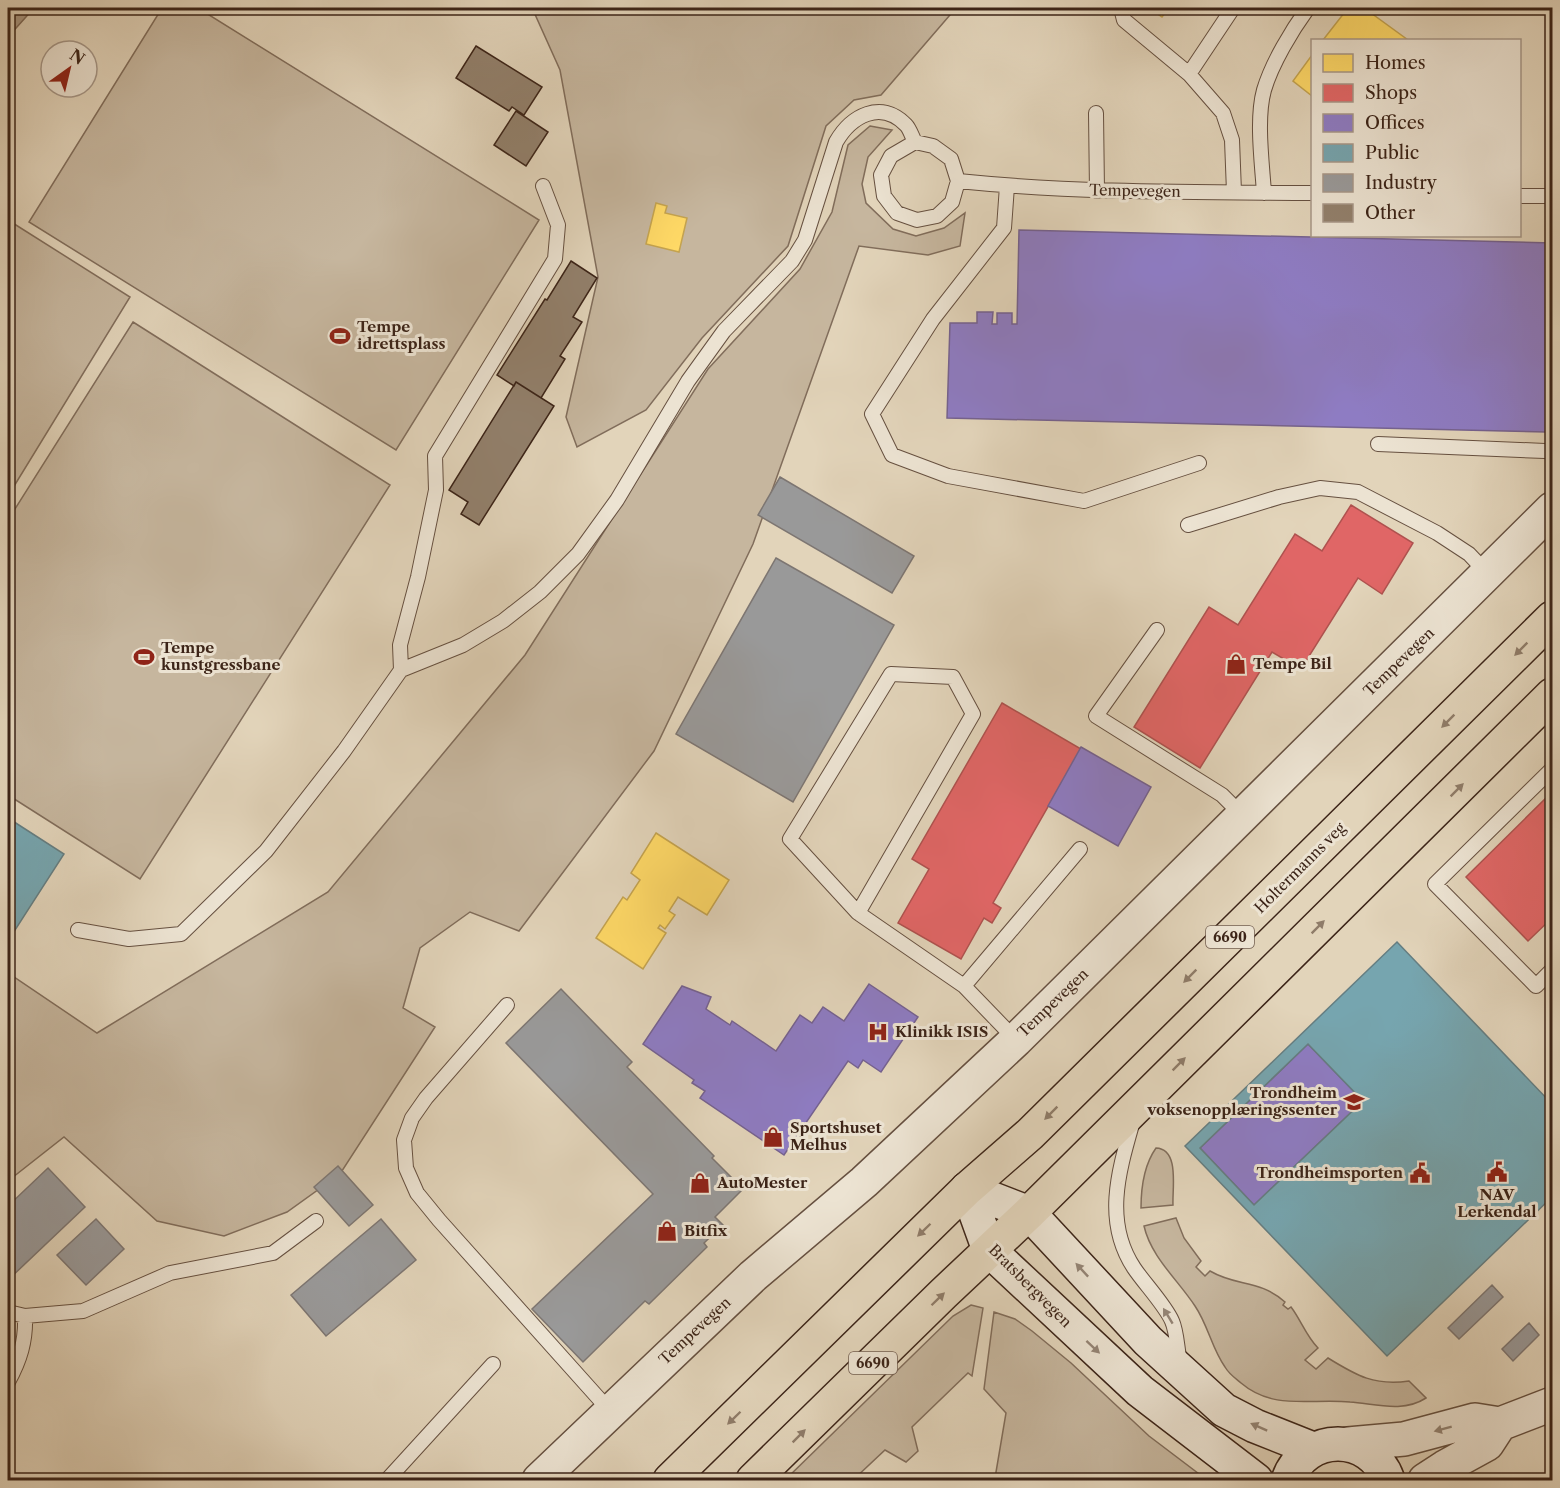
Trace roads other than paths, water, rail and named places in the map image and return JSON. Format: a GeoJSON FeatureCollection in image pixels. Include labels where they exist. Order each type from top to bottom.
{"type":"FeatureCollection","features":[{"type":"Feature","properties":{"kind":"main road","name":"Holtermanns veg"},"geometry":{"type":"LineString","coordinates":[[967,1189],[1030,1134],[1552,618]]}},
{"type":"Feature","properties":{"kind":"main road","name":"6690"},"geometry":{"type":"LineString","coordinates":[[753,1480],[1029,1213],[1552,695]]}},
{"type":"Feature","properties":{"kind":"main road","name":"6690"},"geometry":{"type":"LineString","coordinates":[[670,1480],[967,1189]]}},
{"type":"Feature","properties":{"kind":"street","name":"Tempevegen"},"geometry":{"type":"LineString","coordinates":[[539,1480],[753,1276],[864,1182],[1016,1040],[1488,575],[1552,509]]}},
{"type":"Feature","properties":{"kind":"street"},"geometry":{"type":"LineString","coordinates":[[967,1189],[1029,1213],[1148,1341],[1224,1410],[1255,1426],[1313,1449]]}},
{"type":"Feature","properties":{"kind":"street","name":"Bratsbergvegen"},"geometry":{"type":"LineString","coordinates":[[967,1189],[989,1250],[1140,1391],[1256,1480]]}},
{"type":"Feature","properties":{"kind":"street"},"geometry":{"type":"LineString","coordinates":[[1288,1480],[1300,1459],[1313,1449],[1330,1444],[1404,1439],[1475,1420],[1500,1424],[1552,1404]]}},
{"type":"Feature","properties":{"kind":"street"},"geometry":{"type":"LineString","coordinates":[[1425,1480],[1487,1444],[1500,1424]]}},
{"type":"Feature","properties":{"kind":"street"},"geometry":{"type":"LineString","coordinates":[[1348,1444],[1365,1451],[1378,1462],[1388,1480]]}},
{"type":"Feature","properties":{"kind":"lane"},"geometry":{"type":"LineString","coordinates":[[1121,8],[1124,20],[1189,74],[1223,113],[1232,140],[1234,192]]}},
{"type":"Feature","properties":{"kind":"lane"},"geometry":{"type":"LineString","coordinates":[[1189,74],[1233,8]]}},
{"type":"Feature","properties":{"kind":"lane"},"geometry":{"type":"LineString","coordinates":[[1264,193],[1260,130],[1264,90],[1290,33],[1308,8]]}},
{"type":"Feature","properties":{"kind":"lane"},"geometry":{"type":"LineString","coordinates":[[78,930],[129,939],[181,934],[267,851],[345,751],[401,670],[463,645],[503,621],[540,592],[578,554],[616,500],[688,381],[724,331],[792,261],[805,240],[836,142],[844,128],[857,118],[876,112],[887,112],[907,126],[915,142]]}},
{"type":"Feature","properties":{"kind":"lane"},"geometry":{"type":"LineString","coordinates":[[1096,113],[1097,191]]}},
{"type":"Feature","properties":{"kind":"lane"},"geometry":{"type":"LineString","coordinates":[[915,142],[933,146],[951,159],[958,181],[952,202],[937,216],[917,220],[897,213],[884,196],[881,175],[891,156],[915,142]]}},
{"type":"Feature","properties":{"kind":"lane","name":"Tempevegen"},"geometry":{"type":"LineString","coordinates":[[958,181],[1097,191],[1311,193]]}},
{"type":"Feature","properties":{"kind":"lane"},"geometry":{"type":"LineString","coordinates":[[401,670],[400,645],[418,577],[436,490],[435,456],[555,259],[558,225],[543,186]]}},
{"type":"Feature","properties":{"kind":"lane"},"geometry":{"type":"LineString","coordinates":[[1007,186],[1004,228],[933,319],[872,414],[892,455],[948,476],[1084,501],[1198,463]]}},
{"type":"Feature","properties":{"kind":"lane"},"geometry":{"type":"LineString","coordinates":[[1521,196],[1552,196]]}},
{"type":"Feature","properties":{"kind":"lane"},"geometry":{"type":"LineString","coordinates":[[1378,444],[1550,450]]}},
{"type":"Feature","properties":{"kind":"lane"},"geometry":{"type":"LineString","coordinates":[[1188,525],[1280,497],[1320,488],[1358,492],[1437,532],[1469,554],[1488,575]]}},
{"type":"Feature","properties":{"kind":"lane"},"geometry":{"type":"LineString","coordinates":[[1158,630],[1096,716],[1222,795],[1242,815]]}},
{"type":"Feature","properties":{"kind":"lane"},"geometry":{"type":"LineString","coordinates":[[858,913],[973,714],[953,677],[891,674],[790,839],[858,913],[964,986],[1016,1040]]}},
{"type":"Feature","properties":{"kind":"lane"},"geometry":{"type":"LineString","coordinates":[[1552,769],[1435,884],[1536,986],[1552,970]]}},
{"type":"Feature","properties":{"kind":"lane"},"geometry":{"type":"LineString","coordinates":[[964,986],[1080,849]]}},
{"type":"Feature","properties":{"kind":"lane"},"geometry":{"type":"LineString","coordinates":[[507,1005],[426,1098],[412,1118],[404,1140],[406,1168],[417,1193],[439,1220],[610,1411]]}},
{"type":"Feature","properties":{"kind":"lane"},"geometry":{"type":"LineString","coordinates":[[1138,1105],[1116,1188],[1115,1203],[1122,1243],[1132,1266],[1172,1321],[1182,1373]]}},
{"type":"Feature","properties":{"kind":"lane"},"geometry":{"type":"LineString","coordinates":[[8,1312],[25,1316],[83,1311],[170,1273],[273,1253],[316,1221]]}},
{"type":"Feature","properties":{"kind":"lane"},"geometry":{"type":"LineString","coordinates":[[8,1382],[23,1349],[26,1331],[25,1316]]}},
{"type":"Feature","properties":{"kind":"lane"},"geometry":{"type":"LineString","coordinates":[[387,1480],[493,1364]]}},
{"type":"Feature","properties":{"kind":"place","name":"Tempe idrettsplass"},"geometry":{"type":"Point","coordinates":[340,336]}},
{"type":"Feature","properties":{"kind":"place","name":"Tempe kunstgressbane"},"geometry":{"type":"Point","coordinates":[144,657]}},
{"type":"Feature","properties":{"kind":"place","name":"Tempe Bil"},"geometry":{"type":"Point","coordinates":[1236,664]}},
{"type":"Feature","properties":{"kind":"place","name":"Klinikk ISIS"},"geometry":{"type":"Point","coordinates":[878,1032]}},
{"type":"Feature","properties":{"kind":"place","name":"Trondheim voksenopplæringssenter"},"geometry":{"type":"Point","coordinates":[1354,1102]}},
{"type":"Feature","properties":{"kind":"place","name":"Sportshuset Melhus"},"geometry":{"type":"Point","coordinates":[773,1137]}},
{"type":"Feature","properties":{"kind":"place","name":"NAV Lerkendal"},"geometry":{"type":"Point","coordinates":[1497,1172]}},
{"type":"Feature","properties":{"kind":"place","name":"Trondheimsporten"},"geometry":{"type":"Point","coordinates":[1420,1173]}},
{"type":"Feature","properties":{"kind":"place","name":"AutoMester"},"geometry":{"type":"Point","coordinates":[700,1183]}},
{"type":"Feature","properties":{"kind":"place","name":"Bitfix"},"geometry":{"type":"Point","coordinates":[667,1231]}}]}
